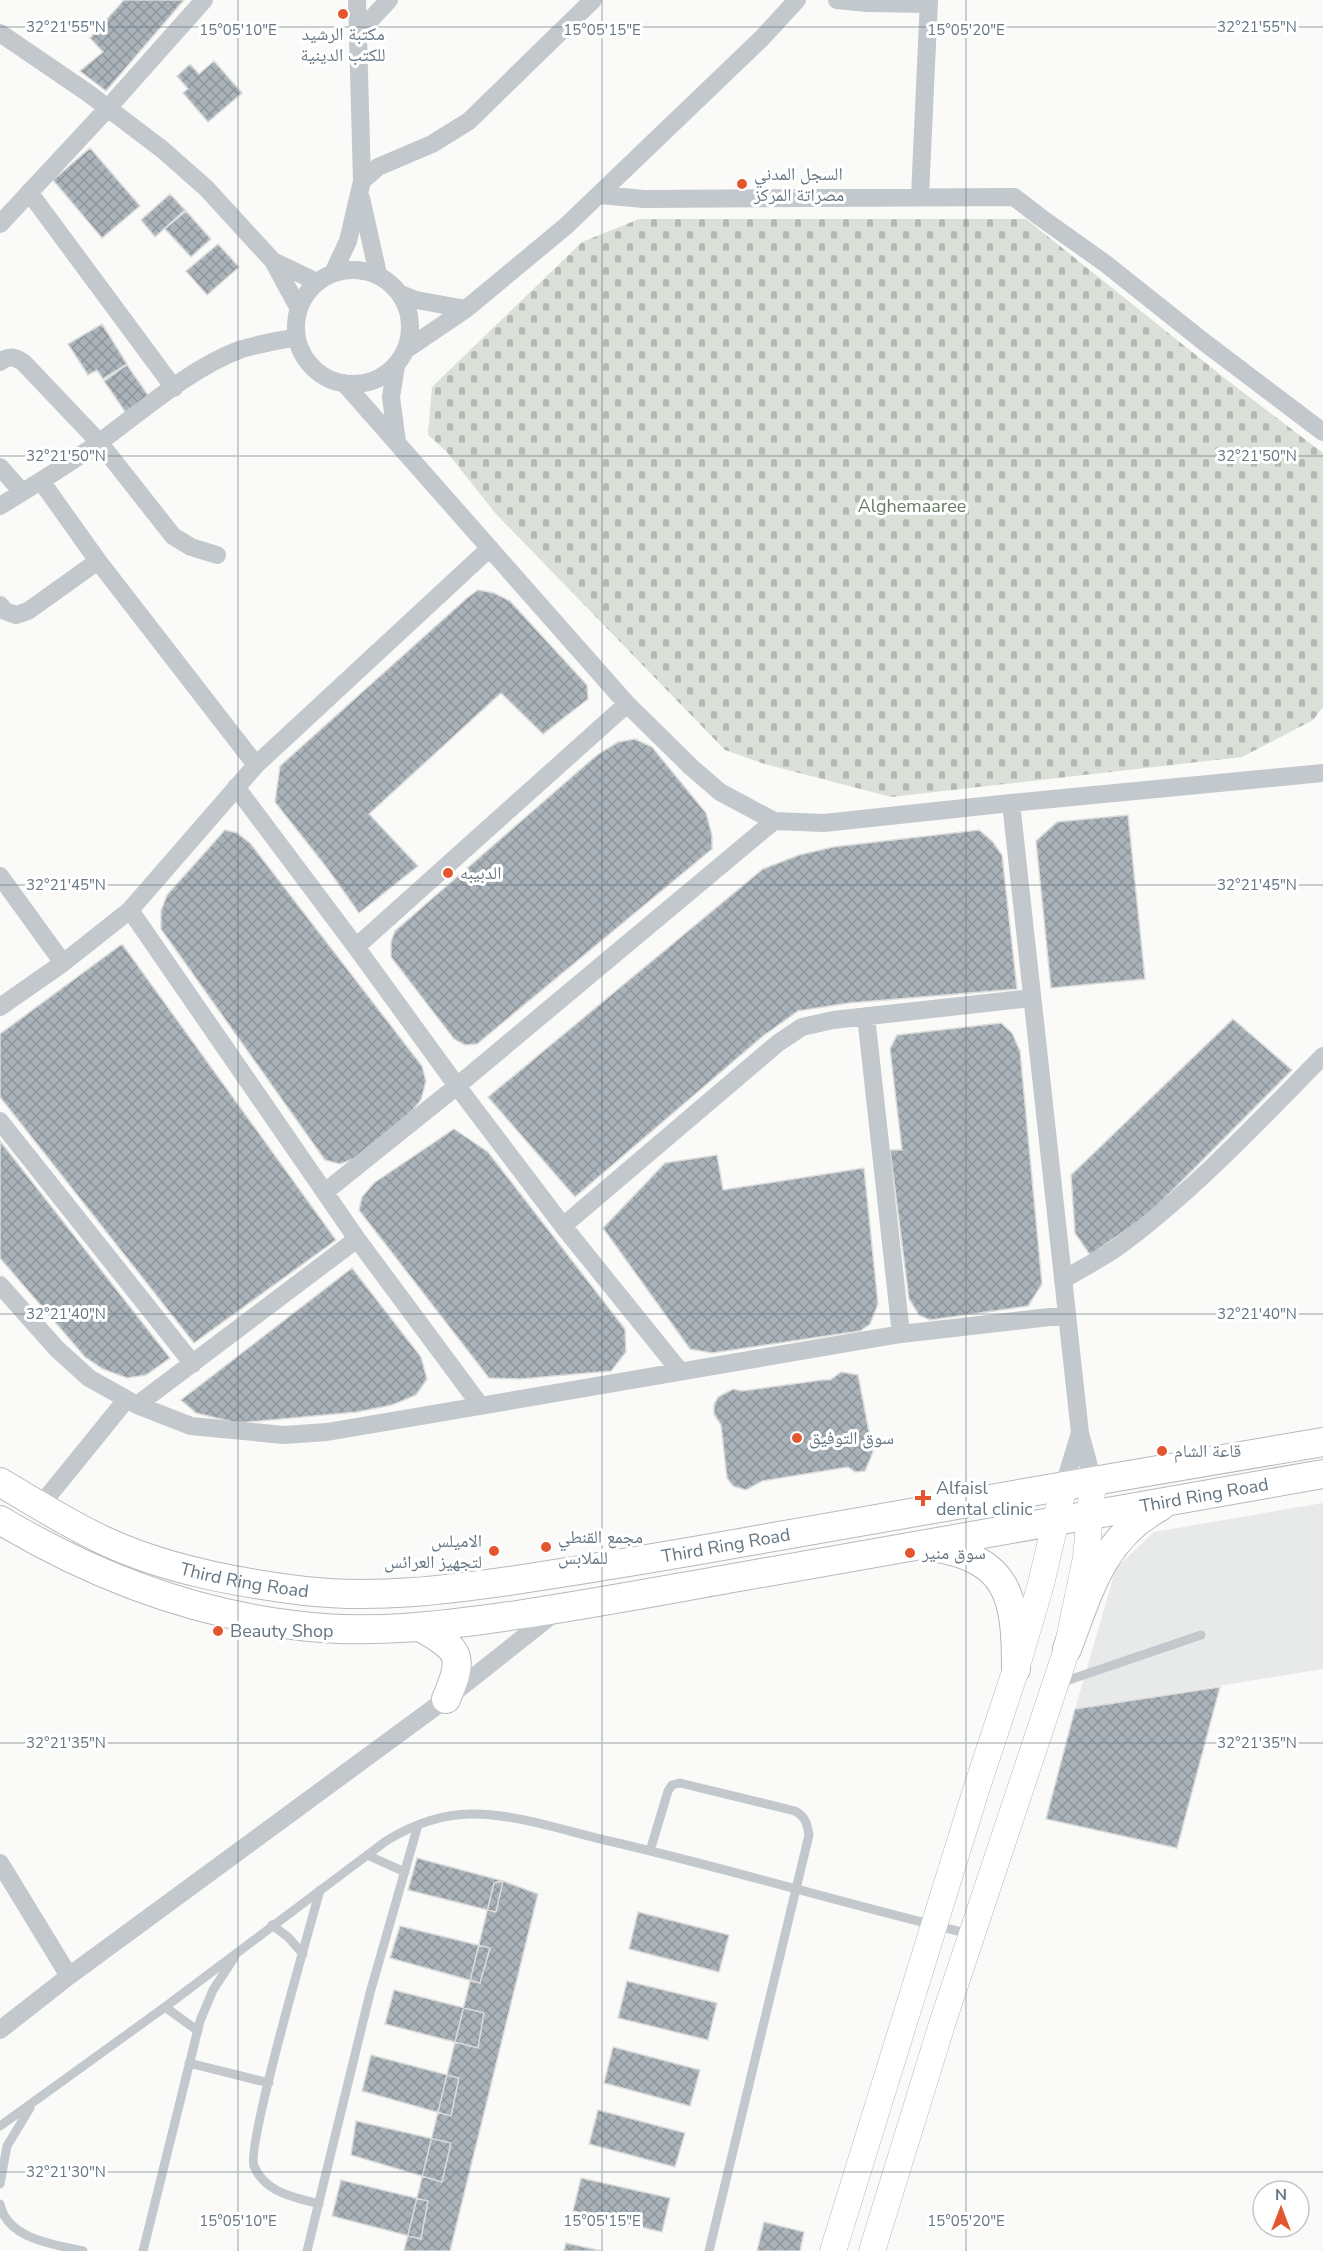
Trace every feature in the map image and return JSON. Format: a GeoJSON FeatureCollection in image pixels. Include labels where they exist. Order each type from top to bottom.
{"type":"FeatureCollection","features":[{"type":"Feature","properties":{"kind":"main road","name":"Third Ring Road"},"geometry":{"type":"LineString","coordinates":[[0,1482],[108,1543],[168,1564],[223,1579],[308,1591],[387,1595],[457,1588],[607,1567],[1065,1485],[1323,1442]]}},
{"type":"Feature","properties":{"kind":"main road","name":"Third Ring Road"},"geometry":{"type":"LineString","coordinates":[[0,1520],[80,1564],[172,1598],[225,1614],[294,1625],[374,1630],[422,1628],[560,1609],[1323,1474]]}},
{"type":"Feature","properties":{"kind":"main road"},"geometry":{"type":"LineString","coordinates":[[1067,1649],[1095,1576],[1110,1550],[1145,1516],[1173,1501]]}},
{"type":"Feature","properties":{"kind":"main road"},"geometry":{"type":"LineString","coordinates":[[914,1545],[963,1555],[982,1563],[997,1576],[1008,1592],[1013,1610],[1016,1633],[1016,1669]]}},
{"type":"Feature","properties":{"kind":"main road"},"geometry":{"type":"LineString","coordinates":[[422,1628],[447,1643],[456,1654],[456,1668],[446,1699]]}},
{"type":"Feature","properties":{"kind":"street"},"geometry":{"type":"LineString","coordinates":[[0,224],[204,0]]}},
{"type":"Feature","properties":{"kind":"street"},"geometry":{"type":"LineString","coordinates":[[357,0],[361,187],[378,274]]}},
{"type":"Feature","properties":{"kind":"street"},"geometry":{"type":"LineString","coordinates":[[358,33],[389,0]]}},
{"type":"Feature","properties":{"kind":"street"},"geometry":{"type":"LineString","coordinates":[[401,294],[409,311],[411,330],[407,349],[396,366],[380,378],[362,383],[344,383],[327,378],[313,368],[303,354],[297,337],[296,322],[299,309],[306,294],[325,277],[348,241],[361,187],[378,167],[432,144],[468,121],[593,0]]}},
{"type":"Feature","properties":{"kind":"street"},"geometry":{"type":"LineString","coordinates":[[407,349],[466,309],[513,272],[600,195],[762,38],[797,0]]}},
{"type":"Feature","properties":{"kind":"street"},"geometry":{"type":"LineString","coordinates":[[837,0],[867,3],[929,2],[920,196]]}},
{"type":"Feature","properties":{"kind":"street"},"geometry":{"type":"LineString","coordinates":[[0,33],[108,108],[163,150],[206,188],[273,261],[299,309]]}},
{"type":"Feature","properties":{"kind":"street"},"geometry":{"type":"LineString","coordinates":[[29,192],[174,388]]}},
{"type":"Feature","properties":{"kind":"street"},"geometry":{"type":"LineString","coordinates":[[600,195],[644,199],[1014,196],[1106,264],[1323,432]]}},
{"type":"Feature","properties":{"kind":"street"},"geometry":{"type":"LineString","coordinates":[[273,261],[325,277],[350,269],[378,274],[401,294],[416,300],[466,309]]}},
{"type":"Feature","properties":{"kind":"street"},"geometry":{"type":"LineString","coordinates":[[0,506],[99,442],[174,388],[238,350],[297,337]]}},
{"type":"Feature","properties":{"kind":"street"},"geometry":{"type":"LineString","coordinates":[[0,362],[7,357],[14,357],[23,362],[99,442],[173,536],[191,548],[217,555]]}},
{"type":"Feature","properties":{"kind":"street"},"geometry":{"type":"LineString","coordinates":[[396,366],[391,397],[398,444]]}},
{"type":"Feature","properties":{"kind":"street"},"geometry":{"type":"LineString","coordinates":[[344,383],[627,704],[720,792],[774,821],[824,823],[1323,773]]}},
{"type":"Feature","properties":{"kind":"street"},"geometry":{"type":"LineString","coordinates":[[0,467],[22,492]]}},
{"type":"Feature","properties":{"kind":"street"},"geometry":{"type":"LineString","coordinates":[[41,481],[98,561],[256,765]]}},
{"type":"Feature","properties":{"kind":"street"},"geometry":{"type":"LineString","coordinates":[[0,1007],[63,963],[129,910],[256,765],[490,548]]}},
{"type":"Feature","properties":{"kind":"street"},"geometry":{"type":"LineString","coordinates":[[0,605],[16,615],[27,611],[98,561]]}},
{"type":"Feature","properties":{"kind":"street"},"geometry":{"type":"LineString","coordinates":[[356,947],[627,704]]}},
{"type":"Feature","properties":{"kind":"street"},"geometry":{"type":"LineString","coordinates":[[237,787],[563,1226],[679,1370]]}},
{"type":"Feature","properties":{"kind":"street"},"geometry":{"type":"LineString","coordinates":[[872,2251],[943,2021],[1067,1649],[1086,1558],[1093,1481],[1080,1434],[1011,803]]}},
{"type":"Feature","properties":{"kind":"street"},"geometry":{"type":"LineString","coordinates":[[325,1192],[457,1086],[774,821]]}},
{"type":"Feature","properties":{"kind":"street"},"geometry":{"type":"LineString","coordinates":[[0,876],[63,963]]}},
{"type":"Feature","properties":{"kind":"street"},"geometry":{"type":"LineString","coordinates":[[129,910],[357,1239],[480,1405]]}},
{"type":"Feature","properties":{"kind":"street"},"geometry":{"type":"LineString","coordinates":[[563,1226],[778,1043],[801,1027],[833,1020],[1032,998]]}},
{"type":"Feature","properties":{"kind":"street"},"geometry":{"type":"LineString","coordinates":[[866,1016],[901,1334]]}},
{"type":"Feature","properties":{"kind":"street"},"geometry":{"type":"LineString","coordinates":[[1064,1280],[1124,1242],[1168,1206],[1323,1056]]}},
{"type":"Feature","properties":{"kind":"street"},"geometry":{"type":"LineString","coordinates":[[0,1121],[194,1364]]}},
{"type":"Feature","properties":{"kind":"street"},"geometry":{"type":"LineString","coordinates":[[40,1506],[132,1402],[194,1364],[357,1239]]}},
{"type":"Feature","properties":{"kind":"street"},"geometry":{"type":"LineString","coordinates":[[0,1285],[57,1348],[89,1378],[132,1402],[191,1426],[284,1435],[327,1432],[679,1370],[901,1334],[1067,1315]]}},
{"type":"Feature","properties":{"kind":"street"},"geometry":{"type":"LineString","coordinates":[[833,2251],[977,1787],[1016,1669],[1080,1434]]}},
{"type":"Feature","properties":{"kind":"street"},"geometry":{"type":"LineString","coordinates":[[0,2030],[69,1976],[446,1699],[560,1609]]}},
{"type":"Feature","properties":{"kind":"street"},"geometry":{"type":"LineString","coordinates":[[0,1863],[69,1976]]}},
{"type":"Feature","properties":{"kind":"lane"},"geometry":{"type":"LineString","coordinates":[[1055,1685],[1201,1635]]}},
{"type":"Feature","properties":{"kind":"lane"},"geometry":{"type":"LineString","coordinates":[[650,1851],[668,1791],[672,1785],[686,1784],[795,1811],[803,1816],[809,1835],[709,2251]]}},
{"type":"Feature","properties":{"kind":"lane"},"geometry":{"type":"LineString","coordinates":[[0,2126],[403,1831],[457,1815],[507,1817],[650,1851],[973,1935]]}},
{"type":"Feature","properties":{"kind":"lane"},"geometry":{"type":"LineString","coordinates":[[308,2251],[370,1993],[418,1825]]}},
{"type":"Feature","properties":{"kind":"lane"},"geometry":{"type":"LineString","coordinates":[[367,1856],[405,1872]]}},
{"type":"Feature","properties":{"kind":"lane"},"geometry":{"type":"LineString","coordinates":[[319,2204],[275,2190],[265,2181],[253,2163],[254,2145],[320,1890]]}},
{"type":"Feature","properties":{"kind":"lane"},"geometry":{"type":"LineString","coordinates":[[272,1925],[288,1937],[303,1954]]}},
{"type":"Feature","properties":{"kind":"lane"},"geometry":{"type":"LineString","coordinates":[[143,2251],[198,2031],[213,1990],[243,1947]]}},
{"type":"Feature","properties":{"kind":"lane"},"geometry":{"type":"LineString","coordinates":[[165,2007],[198,2031]]}},
{"type":"Feature","properties":{"kind":"lane"},"geometry":{"type":"LineString","coordinates":[[189,2063],[269,2084]]}},
{"type":"Feature","properties":{"kind":"lane"},"geometry":{"type":"LineString","coordinates":[[0,2178],[7,2146],[34,2101]]}},
{"type":"Feature","properties":{"kind":"lane"},"geometry":{"type":"LineString","coordinates":[[0,2204],[4,2218],[19,2231],[39,2240],[83,2251]]}},
{"type":"Feature","properties":{"kind":"shaded area"},"geometry":{"type":"Polygon","coordinates":[[[1323,1503],[1323,1669],[1075,1709],[1116,1568],[1154,1532],[1323,1503]]]}},
{"type":"Feature","properties":{"kind":"green space","name":"Alghemaaree"},"geometry":{"type":"Polygon","coordinates":[[[639,219],[1026,219],[1227,380],[1323,453],[1323,707],[1313,720],[1242,757],[891,797],[765,764],[725,750],[496,514],[446,451],[428,435],[432,387],[582,242],[639,219]]]}},
{"type":"Feature","properties":{"kind":"building"},"geometry":{"type":"Polygon","coordinates":[[[124,0],[184,0],[106,91],[80,71],[103,52],[90,38],[124,0]]]}},
{"type":"Feature","properties":{"kind":"building"},"geometry":{"type":"Polygon","coordinates":[[[214,61],[242,93],[208,122],[183,93],[188,89],[177,76],[190,64],[199,74],[214,61]]]}},
{"type":"Feature","properties":{"kind":"building"},"geometry":{"type":"Polygon","coordinates":[[[90,148],[140,206],[102,238],[53,180],[90,148]]]}},
{"type":"Feature","properties":{"kind":"building"},"geometry":{"type":"Polygon","coordinates":[[[170,194],[185,210],[155,237],[141,220],[170,194]]]}},
{"type":"Feature","properties":{"kind":"building"},"geometry":{"type":"Polygon","coordinates":[[[186,211],[211,239],[191,257],[165,229],[186,211]]]}},
{"type":"Feature","properties":{"kind":"building"},"geometry":{"type":"Polygon","coordinates":[[[218,244],[239,267],[207,295],[186,271],[218,244]]]}},
{"type":"Feature","properties":{"kind":"building"},"geometry":{"type":"Polygon","coordinates":[[[102,324],[127,364],[103,379],[97,370],[88,375],[68,344],[102,324]]]}},
{"type":"Feature","properties":{"kind":"building"},"geometry":{"type":"Polygon","coordinates":[[[127,365],[150,398],[126,413],[104,381],[127,365]]]}},
{"type":"Feature","properties":{"kind":"building"},"geometry":{"type":"Polygon","coordinates":[[[478,590],[494,593],[510,601],[587,685],[588,699],[543,734],[501,693],[369,814],[418,866],[359,913],[275,802],[280,766],[478,590]]]}},
{"type":"Feature","properties":{"kind":"building"},"geometry":{"type":"Polygon","coordinates":[[[635,739],[652,747],[706,813],[712,835],[712,849],[477,1044],[465,1045],[454,1039],[391,957],[391,942],[395,931],[597,755],[618,742],[635,739]]]}},
{"type":"Feature","properties":{"kind":"building"},"geometry":{"type":"Polygon","coordinates":[[[1128,815],[1145,979],[1051,988],[1036,841],[1057,822],[1128,815]]]}},
{"type":"Feature","properties":{"kind":"building"},"geometry":{"type":"Polygon","coordinates":[[[225,830],[237,833],[250,843],[422,1066],[426,1081],[421,1100],[412,1111],[356,1158],[340,1164],[325,1160],[161,929],[161,911],[167,895],[225,830]]]}},
{"type":"Feature","properties":{"kind":"building"},"geometry":{"type":"Polygon","coordinates":[[[979,830],[992,841],[1002,855],[1017,989],[849,1003],[798,1011],[763,1036],[575,1197],[488,1097],[763,869],[799,855],[833,847],[979,830]]]}},
{"type":"Feature","properties":{"kind":"building"},"geometry":{"type":"Polygon","coordinates":[[[122,944],[336,1240],[194,1343],[0,1097],[0,1034],[122,944]]]}},
{"type":"Feature","properties":{"kind":"building"},"geometry":{"type":"Polygon","coordinates":[[[1233,1019],[1292,1070],[1149,1214],[1090,1255],[1075,1233],[1071,1175],[1233,1019]]]}},
{"type":"Feature","properties":{"kind":"building"},"geometry":{"type":"Polygon","coordinates":[[[1001,1023],[1012,1033],[1020,1051],[1042,1284],[1028,1306],[930,1320],[919,1315],[909,1299],[890,1150],[902,1150],[890,1049],[897,1035],[1001,1023]]]}},
{"type":"Feature","properties":{"kind":"building"},"geometry":{"type":"Polygon","coordinates":[[[454,1129],[488,1152],[625,1329],[626,1352],[611,1371],[520,1379],[489,1378],[359,1210],[362,1197],[374,1183],[454,1129]]]}},
{"type":"Feature","properties":{"kind":"building"},"geometry":{"type":"Polygon","coordinates":[[[0,1141],[170,1358],[146,1375],[127,1378],[103,1369],[85,1357],[0,1258],[0,1141]]]}},
{"type":"Feature","properties":{"kind":"building"},"geometry":{"type":"Polygon","coordinates":[[[717,1155],[723,1190],[864,1168],[878,1304],[870,1324],[860,1331],[712,1353],[690,1349],[603,1228],[665,1163],[717,1155]]]}},
{"type":"Feature","properties":{"kind":"building"},"geometry":{"type":"Polygon","coordinates":[[[352,1268],[421,1357],[427,1379],[416,1395],[392,1405],[357,1412],[237,1423],[196,1413],[181,1400],[352,1268]]]}},
{"type":"Feature","properties":{"kind":"building","name":"سوق التوفيق"},"geometry":{"type":"Polygon","coordinates":[[[841,1372],[858,1375],[873,1452],[865,1471],[855,1472],[848,1467],[762,1481],[746,1490],[733,1486],[727,1478],[721,1425],[714,1414],[714,1405],[718,1397],[733,1389],[742,1391],[830,1380],[841,1372]]]}},
{"type":"Feature","properties":{"kind":"building"},"geometry":{"type":"Polygon","coordinates":[[[1220,1687],[1177,1848],[1046,1819],[1075,1709],[1220,1687]]]}},
{"type":"Feature","properties":{"kind":"building"},"geometry":{"type":"Polygon","coordinates":[[[417,1858],[503,1881],[496,1912],[408,1890],[417,1858]]]}},
{"type":"Feature","properties":{"kind":"building"},"geometry":{"type":"Polygon","coordinates":[[[503,1881],[538,1894],[450,2251],[404,2251],[494,1883],[503,1881]]]}},
{"type":"Feature","properties":{"kind":"building"},"geometry":{"type":"Polygon","coordinates":[[[638,1912],[729,1935],[719,1972],[629,1949],[638,1912]]]}},
{"type":"Feature","properties":{"kind":"building"},"geometry":{"type":"Polygon","coordinates":[[[400,1926],[490,1948],[480,1983],[390,1958],[400,1926]]]}},
{"type":"Feature","properties":{"kind":"building"},"geometry":{"type":"Polygon","coordinates":[[[627,1981],[717,2003],[708,2040],[618,2018],[627,1981]]]}},
{"type":"Feature","properties":{"kind":"building"},"geometry":{"type":"Polygon","coordinates":[[[394,1990],[484,2013],[478,2048],[385,2024],[394,1990]]]}},
{"type":"Feature","properties":{"kind":"building"},"geometry":{"type":"Polygon","coordinates":[[[613,2047],[700,2070],[690,2106],[604,2083],[613,2047]]]}},
{"type":"Feature","properties":{"kind":"building"},"geometry":{"type":"Polygon","coordinates":[[[371,2055],[459,2078],[451,2116],[362,2091],[371,2055]]]}},
{"type":"Feature","properties":{"kind":"building"},"geometry":{"type":"Polygon","coordinates":[[[598,2110],[685,2133],[675,2167],[589,2144],[598,2110]]]}},
{"type":"Feature","properties":{"kind":"building"},"geometry":{"type":"Polygon","coordinates":[[[356,2121],[451,2143],[442,2182],[351,2155],[356,2121]]]}},
{"type":"Feature","properties":{"kind":"building"},"geometry":{"type":"Polygon","coordinates":[[[581,2178],[670,2198],[662,2232],[573,2211],[581,2178]]]}},
{"type":"Feature","properties":{"kind":"building"},"geometry":{"type":"Polygon","coordinates":[[[341,2180],[428,2201],[421,2239],[332,2216],[341,2180]]]}},
{"type":"Feature","properties":{"kind":"building"},"geometry":{"type":"Polygon","coordinates":[[[764,2222],[804,2232],[800,2251],[757,2251],[764,2222]]]}},
{"type":"Feature","properties":{"kind":"building"},"geometry":{"type":"Polygon","coordinates":[[[566,2243],[602,2251],[564,2251],[566,2243]]]}},
{"type":"Feature","properties":{"kind":"place","name":"مكتبة الرشيد للكتب الدينية"},"geometry":{"type":"Point","coordinates":[343,14]}},
{"type":"Feature","properties":{"kind":"place","name":"السجل المدني مصراتة المركز"},"geometry":{"type":"Point","coordinates":[742,184]}},
{"type":"Feature","properties":{"kind":"place","name":"الدبيبه"},"geometry":{"type":"Point","coordinates":[448,873]}},
{"type":"Feature","properties":{"kind":"place","name":"سوق التوفيق"},"geometry":{"type":"Point","coordinates":[797,1438]}},
{"type":"Feature","properties":{"kind":"place","name":"قاعة الشام"},"geometry":{"type":"Point","coordinates":[1162,1451]}},
{"type":"Feature","properties":{"kind":"place","name":"Alfaisl dental clinic"},"geometry":{"type":"Point","coordinates":[923,1498]}},
{"type":"Feature","properties":{"kind":"place","name":"مجمع القنطي للملابس"},"geometry":{"type":"Point","coordinates":[546,1547]}},
{"type":"Feature","properties":{"kind":"place","name":"الاميلس لتجهيز العرائس"},"geometry":{"type":"Point","coordinates":[494,1551]}},
{"type":"Feature","properties":{"kind":"place","name":"سوق منير"},"geometry":{"type":"Point","coordinates":[910,1553]}},
{"type":"Feature","properties":{"kind":"place","name":"Beauty Shop"},"geometry":{"type":"Point","coordinates":[218,1631]}}]}
